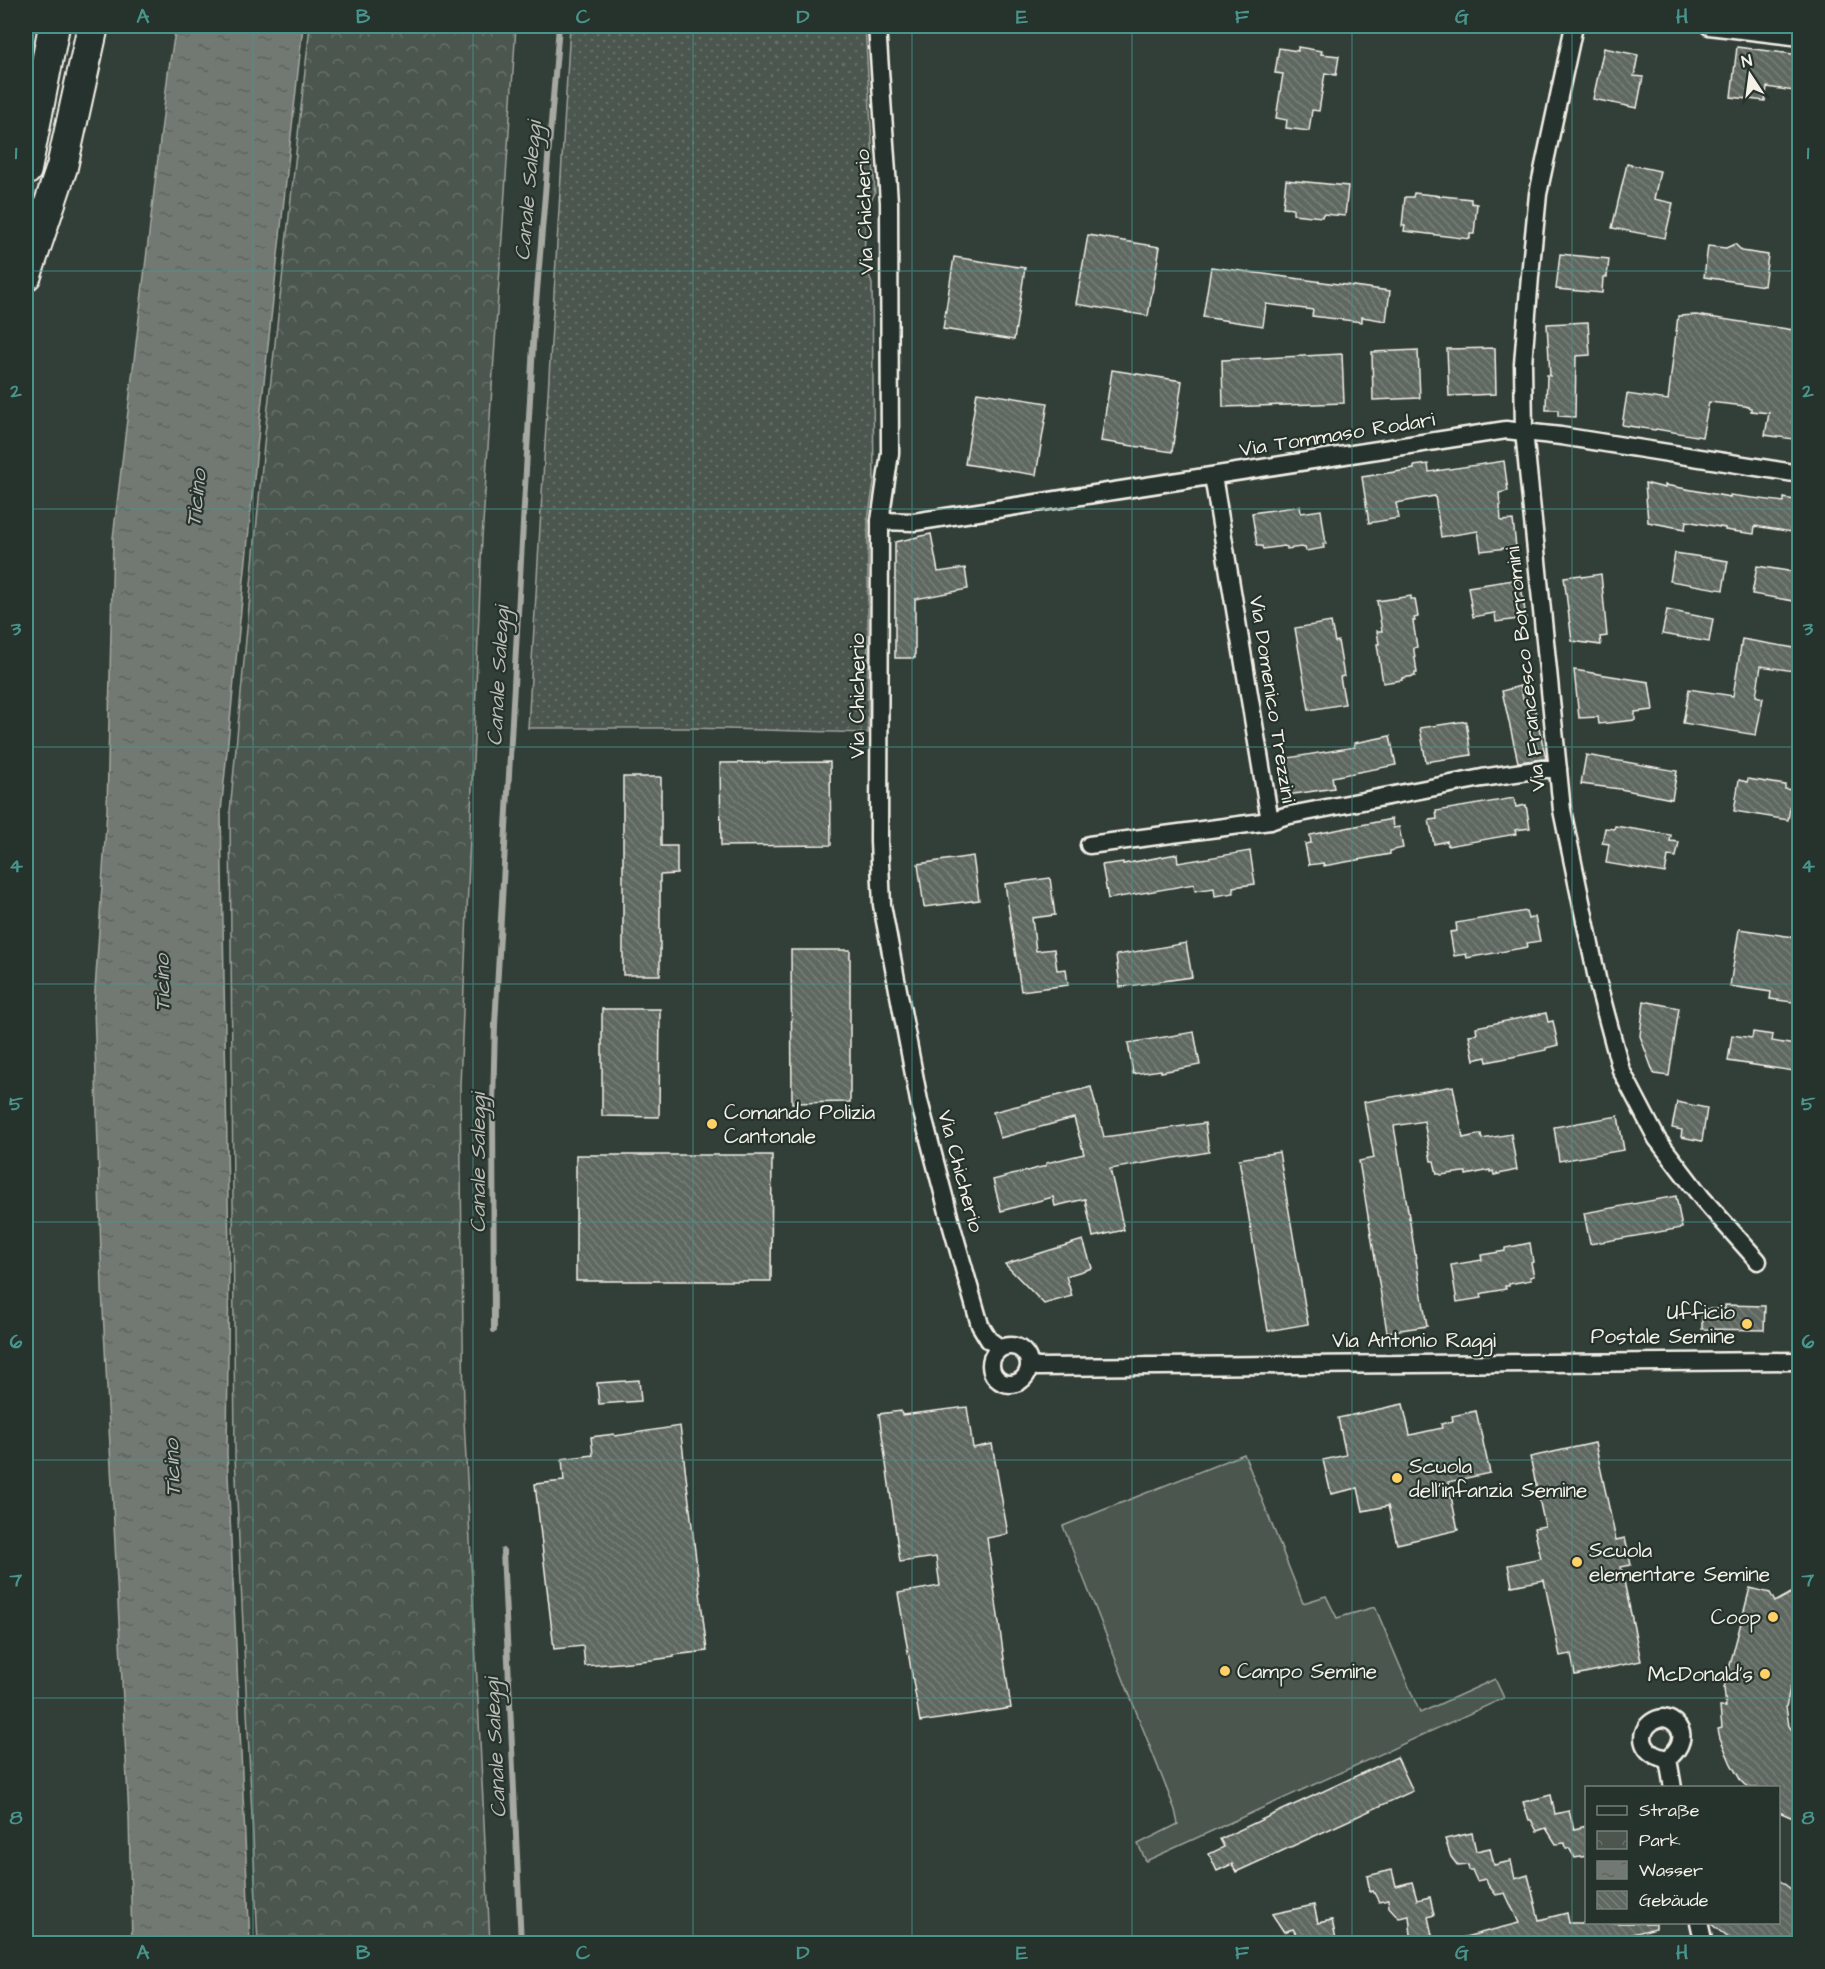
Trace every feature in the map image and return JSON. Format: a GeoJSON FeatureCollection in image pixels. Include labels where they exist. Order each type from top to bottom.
{"type":"FeatureCollection","features":[{"type":"Feature","properties":{"kind":"highway"},"geometry":{"type":"LineString","coordinates":[[26,170],[54,26]]}},
{"type":"Feature","properties":{"kind":"highway"},"geometry":{"type":"LineString","coordinates":[[26,274],[62,167],[93,26]]}},
{"type":"Feature","properties":{"kind":"street","name":"Via Chicherio"},"geometry":{"type":"LineString","coordinates":[[878,26],[889,202],[890,453],[880,521],[879,842],[882,905],[919,1101],[952,1227],[980,1325],[989,1340],[1000,1348]]}},
{"type":"Feature","properties":{"kind":"street","name":"Via Francesco Borromini"},"geometry":{"type":"LineString","coordinates":[[1574,26],[1538,194],[1523,364],[1524,431],[1562,810],[1599,988],[1621,1070],[1657,1140],[1702,1198],[1758,1261]]}},
{"type":"Feature","properties":{"kind":"street"},"geometry":{"type":"LineString","coordinates":[[1709,26],[1800,37]]}},
{"type":"Feature","properties":{"kind":"street","name":"Via Tommaso Rodari"},"geometry":{"type":"LineString","coordinates":[[880,521],[914,522],[1506,430],[1800,474]]}},
{"type":"Feature","properties":{"kind":"street","name":"Via Domenico Trezzini"},"geometry":{"type":"LineString","coordinates":[[1089,845],[1270,821],[1213,476]]}},
{"type":"Feature","properties":{"kind":"street"},"geometry":{"type":"LineString","coordinates":[[1270,821],[1285,816],[1482,778],[1542,769],[1558,769]]}},
{"type":"Feature","properties":{"kind":"street"},"geometry":{"type":"LineString","coordinates":[[1011,1346],[1022,1349],[1026,1353],[1030,1365],[1026,1376],[1010,1384],[999,1380],[991,1364],[995,1353],[1000,1348],[1011,1346]]}},
{"type":"Feature","properties":{"kind":"street","name":"Via Antonio Raggi"},"geometry":{"type":"LineString","coordinates":[[1030,1365],[1800,1360]]}},
{"type":"Feature","properties":{"kind":"street"},"geometry":{"type":"LineString","coordinates":[[1668,1759],[1673,1786]]}},
{"type":"Feature","properties":{"kind":"street"},"geometry":{"type":"LineString","coordinates":[[1699,1924],[1704,1944]]}},
{"type":"Feature","properties":{"kind":"green space"},"geometry":{"type":"Polygon","coordinates":[[[310,26],[516,26],[482,538],[460,1086],[464,1419],[490,1943],[258,1943],[235,1456],[230,812],[265,434],[310,26]]]}},
{"type":"Feature","properties":{"kind":"green space"},"geometry":{"type":"Polygon","coordinates":[[[570,26],[865,26],[875,193],[866,209],[864,259],[872,284],[874,482],[868,520],[868,733],[690,728],[528,728],[570,26]]]}},
{"type":"Feature","properties":{"kind":"green space","name":"Campo Semine"},"geometry":{"type":"Polygon","coordinates":[[[1244,1454],[1303,1603],[1326,1596],[1337,1618],[1375,1607],[1420,1713],[1495,1679],[1504,1698],[1146,1861],[1138,1844],[1178,1824],[1175,1810],[1063,1526],[1244,1454]]]}},
{"type":"Feature","properties":{"kind":"water","name":"Ticino"},"geometry":{"type":"Polygon","coordinates":[[[176,26],[303,26],[259,428],[221,812],[229,1255],[227,1453],[250,1944],[132,1943],[129,1818],[102,1290],[94,1006],[107,810],[113,538],[168,73],[176,26]]]}},
{"type":"Feature","properties":{"kind":"building"},"geometry":{"type":"Polygon","coordinates":[[[1298,47],[1322,51],[1321,54],[1339,56],[1336,75],[1325,73],[1319,111],[1312,110],[1309,131],[1286,128],[1287,120],[1276,118],[1283,74],[1275,73],[1279,48],[1298,51],[1298,47]]]}},
{"type":"Feature","properties":{"kind":"building"},"geometry":{"type":"Polygon","coordinates":[[[1737,47],[1800,55],[1800,92],[1767,87],[1765,101],[1731,97],[1737,47]]]}},
{"type":"Feature","properties":{"kind":"building"},"geometry":{"type":"Polygon","coordinates":[[[1604,48],[1638,55],[1634,76],[1643,77],[1637,108],[1593,99],[1604,48]]]}},
{"type":"Feature","properties":{"kind":"building"},"geometry":{"type":"Polygon","coordinates":[[[1627,164],[1660,171],[1654,199],[1673,203],[1665,238],[1612,228],[1627,164]]]}},
{"type":"Feature","properties":{"kind":"building"},"geometry":{"type":"Polygon","coordinates":[[[1286,180],[1348,186],[1345,216],[1323,214],[1322,217],[1293,214],[1293,208],[1283,207],[1286,180]]]}},
{"type":"Feature","properties":{"kind":"building"},"geometry":{"type":"Polygon","coordinates":[[[1414,193],[1471,199],[1471,203],[1477,204],[1474,234],[1470,234],[1470,239],[1404,231],[1405,226],[1402,226],[1405,197],[1413,197],[1414,193]]]}},
{"type":"Feature","properties":{"kind":"building"},"geometry":{"type":"Polygon","coordinates":[[[1088,235],[1160,247],[1148,316],[1076,304],[1088,235]]]}},
{"type":"Feature","properties":{"kind":"building"},"geometry":{"type":"Polygon","coordinates":[[[1735,244],[1742,251],[1768,255],[1764,286],[1704,277],[1708,246],[1726,248],[1735,244]]]}},
{"type":"Feature","properties":{"kind":"building"},"geometry":{"type":"Polygon","coordinates":[[[1560,254],[1609,259],[1607,277],[1603,277],[1602,293],[1556,289],[1560,254]]]}},
{"type":"Feature","properties":{"kind":"building"},"geometry":{"type":"Polygon","coordinates":[[[954,257],[1025,268],[1014,340],[943,329],[954,257]]]}},
{"type":"Feature","properties":{"kind":"building"},"geometry":{"type":"Polygon","coordinates":[[[1211,267],[1390,291],[1386,321],[1362,317],[1362,322],[1312,316],[1313,310],[1266,304],[1263,326],[1203,317],[1211,267]]]}},
{"type":"Feature","properties":{"kind":"building"},"geometry":{"type":"Polygon","coordinates":[[[1696,315],[1800,331],[1800,373],[1792,422],[1800,423],[1800,440],[1765,435],[1769,413],[1751,411],[1751,408],[1745,406],[1709,402],[1702,437],[1622,425],[1627,394],[1668,400],[1678,316],[1696,315]]]}},
{"type":"Feature","properties":{"kind":"building"},"geometry":{"type":"Polygon","coordinates":[[[1588,322],[1590,355],[1576,356],[1575,417],[1558,416],[1558,410],[1546,410],[1547,375],[1550,376],[1547,324],[1588,322]]]}},
{"type":"Feature","properties":{"kind":"building"},"geometry":{"type":"Polygon","coordinates":[[[1495,348],[1496,394],[1449,396],[1447,349],[1495,348]]]}},
{"type":"Feature","properties":{"kind":"building"},"geometry":{"type":"Polygon","coordinates":[[[1418,350],[1420,398],[1373,400],[1372,352],[1418,350]]]}},
{"type":"Feature","properties":{"kind":"building"},"geometry":{"type":"Polygon","coordinates":[[[1342,354],[1344,403],[1223,407],[1222,360],[1342,354]]]}},
{"type":"Feature","properties":{"kind":"building"},"geometry":{"type":"Polygon","coordinates":[[[1112,370],[1182,381],[1172,452],[1101,441],[1112,370]]]}},
{"type":"Feature","properties":{"kind":"building"},"geometry":{"type":"Polygon","coordinates":[[[977,392],[1048,403],[1036,475],[965,464],[977,392]]]}},
{"type":"Feature","properties":{"kind":"building"},"geometry":{"type":"Polygon","coordinates":[[[1504,461],[1508,491],[1499,493],[1501,521],[1513,520],[1516,547],[1481,551],[1478,531],[1441,537],[1435,496],[1396,503],[1399,518],[1369,523],[1362,477],[1414,469],[1414,466],[1428,464],[1429,472],[1504,461]]]}},
{"type":"Feature","properties":{"kind":"building"},"geometry":{"type":"Polygon","coordinates":[[[1645,483],[1730,497],[1730,495],[1784,502],[1784,498],[1800,501],[1798,533],[1755,526],[1754,534],[1686,521],[1685,529],[1648,522],[1645,483]]]}},
{"type":"Feature","properties":{"kind":"building"},"geometry":{"type":"Polygon","coordinates":[[[1300,506],[1301,513],[1321,510],[1326,544],[1323,544],[1324,548],[1306,551],[1301,547],[1287,549],[1284,546],[1263,549],[1262,546],[1257,546],[1252,513],[1300,506]]]}},
{"type":"Feature","properties":{"kind":"building"},"geometry":{"type":"Polygon","coordinates":[[[931,534],[938,572],[965,568],[968,589],[915,599],[915,658],[895,658],[895,542],[931,534]]]}},
{"type":"Feature","properties":{"kind":"building"},"geometry":{"type":"Polygon","coordinates":[[[1675,553],[1728,561],[1723,590],[1670,581],[1675,553]]]}},
{"type":"Feature","properties":{"kind":"building"},"geometry":{"type":"Polygon","coordinates":[[[1757,566],[1800,573],[1800,602],[1752,594],[1757,566]]]}},
{"type":"Feature","properties":{"kind":"building"},"geometry":{"type":"Polygon","coordinates":[[[1601,574],[1607,636],[1600,637],[1601,645],[1572,641],[1564,577],[1601,574]]]}},
{"type":"Feature","properties":{"kind":"building"},"geometry":{"type":"Polygon","coordinates":[[[1520,579],[1526,618],[1496,622],[1495,613],[1473,617],[1468,587],[1520,579]]]}},
{"type":"Feature","properties":{"kind":"building"},"geometry":{"type":"Polygon","coordinates":[[[1411,596],[1411,599],[1415,599],[1418,617],[1413,621],[1417,647],[1414,651],[1417,673],[1415,676],[1402,678],[1402,680],[1383,683],[1377,644],[1379,644],[1377,631],[1382,631],[1377,601],[1411,596]]]}},
{"type":"Feature","properties":{"kind":"building"},"geometry":{"type":"Polygon","coordinates":[[[1667,610],[1713,619],[1709,642],[1662,634],[1667,610]]]}},
{"type":"Feature","properties":{"kind":"building"},"geometry":{"type":"Polygon","coordinates":[[[1331,622],[1335,642],[1338,641],[1344,676],[1340,677],[1345,704],[1309,710],[1295,628],[1331,622]]]}},
{"type":"Feature","properties":{"kind":"building"},"geometry":{"type":"Polygon","coordinates":[[[1742,639],[1800,649],[1800,672],[1761,666],[1756,696],[1763,698],[1756,735],[1683,723],[1689,689],[1733,696],[1742,639]]]}},
{"type":"Feature","properties":{"kind":"building"},"geometry":{"type":"Polygon","coordinates":[[[1574,670],[1649,682],[1653,710],[1635,712],[1635,720],[1599,724],[1598,717],[1579,718],[1574,670]]]}},
{"type":"Feature","properties":{"kind":"building"},"geometry":{"type":"Polygon","coordinates":[[[1520,686],[1523,698],[1532,696],[1546,759],[1518,762],[1502,691],[1520,686]]]}},
{"type":"Feature","properties":{"kind":"building"},"geometry":{"type":"Polygon","coordinates":[[[1466,721],[1471,755],[1426,762],[1420,728],[1466,721]]]}},
{"type":"Feature","properties":{"kind":"building"},"geometry":{"type":"Polygon","coordinates":[[[1390,736],[1396,765],[1332,777],[1334,788],[1288,795],[1282,759],[1355,747],[1354,743],[1390,736]]]}},
{"type":"Feature","properties":{"kind":"building"},"geometry":{"type":"Polygon","coordinates":[[[1586,755],[1677,771],[1672,799],[1581,784],[1586,755]]]}},
{"type":"Feature","properties":{"kind":"building"},"geometry":{"type":"Polygon","coordinates":[[[830,762],[831,845],[721,846],[720,763],[830,762]]]}},
{"type":"Feature","properties":{"kind":"building"},"geometry":{"type":"Polygon","coordinates":[[[623,777],[661,777],[661,846],[677,846],[677,874],[660,875],[660,975],[623,975],[623,777]]]}},
{"type":"Feature","properties":{"kind":"building"},"geometry":{"type":"Polygon","coordinates":[[[1748,779],[1785,785],[1785,789],[1793,790],[1788,820],[1734,811],[1739,780],[1747,782],[1748,779]]]}},
{"type":"Feature","properties":{"kind":"building"},"geometry":{"type":"Polygon","coordinates":[[[1514,798],[1516,807],[1526,805],[1530,828],[1515,830],[1516,834],[1448,846],[1447,841],[1434,844],[1429,820],[1437,819],[1436,811],[1514,798]]]}},
{"type":"Feature","properties":{"kind":"building"},"geometry":{"type":"Polygon","coordinates":[[[1392,819],[1393,828],[1399,827],[1403,848],[1390,851],[1390,854],[1324,866],[1323,863],[1309,865],[1305,844],[1311,843],[1310,835],[1392,819]]]}},
{"type":"Feature","properties":{"kind":"building"},"geometry":{"type":"Polygon","coordinates":[[[1615,826],[1671,835],[1670,841],[1679,842],[1676,857],[1668,856],[1665,873],[1606,863],[1609,844],[1602,843],[1605,828],[1614,829],[1615,826]]]}},
{"type":"Feature","properties":{"kind":"building"},"geometry":{"type":"Polygon","coordinates":[[[1250,851],[1255,884],[1233,887],[1234,893],[1215,896],[1214,888],[1195,891],[1194,884],[1108,899],[1102,865],[1123,862],[1123,864],[1177,854],[1178,863],[1250,851]]]}},
{"type":"Feature","properties":{"kind":"building"},"geometry":{"type":"Polygon","coordinates":[[[973,856],[979,900],[924,907],[918,864],[973,856]]]}},
{"type":"Feature","properties":{"kind":"building"},"geometry":{"type":"Polygon","coordinates":[[[1050,878],[1055,915],[1032,918],[1036,951],[1054,949],[1057,970],[1066,969],[1068,985],[1021,991],[1005,884],[1050,878]]]}},
{"type":"Feature","properties":{"kind":"building"},"geometry":{"type":"Polygon","coordinates":[[[1526,911],[1528,919],[1535,917],[1540,941],[1527,943],[1528,947],[1467,958],[1466,954],[1454,956],[1450,932],[1457,931],[1456,923],[1526,911]]]}},
{"type":"Feature","properties":{"kind":"building"},"geometry":{"type":"Polygon","coordinates":[[[1739,929],[1800,938],[1800,1003],[1770,999],[1771,992],[1730,986],[1739,929]]]}},
{"type":"Feature","properties":{"kind":"building"},"geometry":{"type":"Polygon","coordinates":[[[1186,943],[1192,977],[1120,987],[1116,955],[1186,943]]]}},
{"type":"Feature","properties":{"kind":"building"},"geometry":{"type":"Polygon","coordinates":[[[791,950],[850,950],[850,1102],[792,1103],[791,950]]]}},
{"type":"Feature","properties":{"kind":"building"},"geometry":{"type":"Polygon","coordinates":[[[1644,1001],[1679,1008],[1669,1076],[1654,1074],[1640,1036],[1644,1001]]]}},
{"type":"Feature","properties":{"kind":"building"},"geometry":{"type":"Polygon","coordinates":[[[602,1009],[660,1009],[659,1117],[602,1116],[602,1009]]]}},
{"type":"Feature","properties":{"kind":"building"},"geometry":{"type":"Polygon","coordinates":[[[1546,1013],[1548,1022],[1553,1021],[1558,1045],[1546,1048],[1546,1050],[1487,1062],[1486,1057],[1474,1060],[1469,1035],[1477,1034],[1476,1027],[1546,1013]]]}},
{"type":"Feature","properties":{"kind":"building"},"geometry":{"type":"Polygon","coordinates":[[[1194,1032],[1200,1065],[1133,1074],[1128,1043],[1194,1032]]]}},
{"type":"Feature","properties":{"kind":"building"},"geometry":{"type":"Polygon","coordinates":[[[1753,1032],[1773,1035],[1772,1041],[1800,1046],[1800,1072],[1728,1061],[1732,1035],[1752,1038],[1753,1032]]]}},
{"type":"Feature","properties":{"kind":"building"},"geometry":{"type":"Polygon","coordinates":[[[1453,1086],[1463,1138],[1481,1134],[1482,1139],[1511,1134],[1517,1170],[1494,1175],[1490,1170],[1466,1175],[1466,1172],[1437,1174],[1434,1161],[1431,1161],[1424,1121],[1394,1126],[1427,1326],[1387,1332],[1359,1161],[1374,1158],[1364,1102],[1453,1086]]]}},
{"type":"Feature","properties":{"kind":"building"},"geometry":{"type":"Polygon","coordinates":[[[1091,1087],[1104,1137],[1205,1123],[1209,1152],[1110,1169],[1124,1230],[1093,1237],[1085,1199],[1055,1206],[1053,1197],[1001,1211],[993,1180],[1084,1154],[1074,1118],[1000,1138],[993,1112],[1091,1087]]]}},
{"type":"Feature","properties":{"kind":"building"},"geometry":{"type":"Polygon","coordinates":[[[1677,1102],[1707,1108],[1702,1141],[1681,1137],[1682,1130],[1672,1128],[1677,1102]]]}},
{"type":"Feature","properties":{"kind":"building"},"geometry":{"type":"Polygon","coordinates":[[[1618,1116],[1624,1150],[1559,1161],[1554,1127],[1618,1116]]]}},
{"type":"Feature","properties":{"kind":"building"},"geometry":{"type":"Polygon","coordinates":[[[1279,1152],[1308,1324],[1268,1331],[1239,1159],[1279,1152]]]}},
{"type":"Feature","properties":{"kind":"building"},"geometry":{"type":"Polygon","coordinates":[[[576,1155],[772,1155],[771,1281],[576,1281],[576,1155]]]}},
{"type":"Feature","properties":{"kind":"building"},"geometry":{"type":"Polygon","coordinates":[[[1676,1196],[1682,1228],[1590,1244],[1584,1213],[1676,1196]]]}},
{"type":"Feature","properties":{"kind":"building"},"geometry":{"type":"Polygon","coordinates":[[[1083,1240],[1092,1268],[1066,1276],[1072,1296],[1044,1304],[1005,1264],[1083,1240]]]}},
{"type":"Feature","properties":{"kind":"building"},"geometry":{"type":"Polygon","coordinates":[[[1530,1243],[1534,1276],[1530,1277],[1531,1280],[1509,1284],[1505,1286],[1506,1289],[1481,1294],[1482,1298],[1457,1302],[1451,1265],[1482,1260],[1481,1255],[1505,1251],[1505,1248],[1530,1243]]]}},
{"type":"Feature","properties":{"kind":"building"},"geometry":{"type":"Polygon","coordinates":[[[1725,1305],[1765,1306],[1764,1330],[1702,1329],[1702,1309],[1725,1309],[1725,1305]]]}},
{"type":"Feature","properties":{"kind":"building"},"geometry":{"type":"Polygon","coordinates":[[[639,1380],[641,1401],[599,1404],[597,1383],[639,1380]]]}},
{"type":"Feature","properties":{"kind":"building","name":"Scuola dell’infanzia Semine"},"geometry":{"type":"Polygon","coordinates":[[[1403,1404],[1410,1435],[1442,1428],[1441,1424],[1453,1421],[1452,1416],[1476,1411],[1490,1473],[1448,1482],[1458,1530],[1397,1544],[1388,1506],[1363,1511],[1358,1488],[1331,1494],[1323,1460],[1346,1455],[1338,1418],[1403,1404]]]}},
{"type":"Feature","properties":{"kind":"building"},"geometry":{"type":"Polygon","coordinates":[[[967,1407],[973,1448],[992,1444],[1008,1534],[987,1538],[1011,1708],[920,1722],[898,1593],[940,1586],[936,1557],[900,1562],[879,1414],[901,1411],[902,1415],[967,1407]]]}},
{"type":"Feature","properties":{"kind":"building"},"geometry":{"type":"Polygon","coordinates":[[[680,1426],[707,1651],[652,1660],[585,1666],[583,1646],[554,1649],[535,1484],[564,1481],[562,1459],[593,1455],[591,1437],[614,1434],[615,1436],[680,1426]]]}},
{"type":"Feature","properties":{"kind":"building","name":"Scuola elementare Semine"},"geometry":{"type":"Polygon","coordinates":[[[1595,1443],[1616,1540],[1625,1538],[1631,1565],[1621,1567],[1641,1661],[1575,1675],[1571,1654],[1560,1656],[1544,1580],[1512,1586],[1508,1565],[1541,1558],[1534,1528],[1545,1526],[1530,1457],[1595,1443]]]}},
{"type":"Feature","properties":{"kind":"building"},"geometry":{"type":"Polygon","coordinates":[[[1750,1588],[1770,1593],[1775,1602],[1800,1588],[1800,1672],[1790,1688],[1786,1707],[1789,1726],[1800,1742],[1800,1821],[1780,1812],[1780,1786],[1746,1786],[1731,1764],[1718,1729],[1722,1728],[1720,1707],[1726,1707],[1724,1688],[1750,1588]]]}},
{"type":"Feature","properties":{"kind":"building"},"geometry":{"type":"Polygon","coordinates":[[[1397,1757],[1413,1791],[1236,1872],[1232,1864],[1217,1871],[1209,1854],[1224,1847],[1220,1839],[1397,1757]]]}},
{"type":"Feature","properties":{"kind":"building"},"geometry":{"type":"Polygon","coordinates":[[[1551,1795],[1555,1814],[1569,1811],[1574,1829],[1585,1826],[1585,1856],[1575,1858],[1569,1848],[1566,1848],[1565,1843],[1556,1844],[1546,1828],[1537,1831],[1529,1820],[1523,1802],[1551,1795]]]}},
{"type":"Feature","properties":{"kind":"building"},"geometry":{"type":"Polygon","coordinates":[[[1472,1833],[1476,1851],[1490,1848],[1494,1865],[1511,1861],[1515,1879],[1528,1875],[1539,1920],[1567,1913],[1569,1923],[1656,1924],[1656,1928],[1594,1944],[1549,1944],[1548,1940],[1532,1944],[1461,1944],[1461,1938],[1519,1923],[1505,1893],[1496,1895],[1486,1879],[1477,1881],[1468,1865],[1458,1866],[1451,1857],[1445,1839],[1472,1833]]]}},
{"type":"Feature","properties":{"kind":"building"},"geometry":{"type":"Polygon","coordinates":[[[1392,1870],[1396,1886],[1412,1882],[1417,1900],[1430,1897],[1434,1915],[1428,1917],[1434,1944],[1412,1944],[1409,1916],[1399,1918],[1389,1907],[1388,1900],[1379,1902],[1373,1891],[1370,1892],[1367,1876],[1392,1870]]]}},
{"type":"Feature","properties":{"kind":"building"},"geometry":{"type":"Polygon","coordinates":[[[1780,1881],[1800,1896],[1800,1944],[1736,1944],[1711,1924],[1780,1924],[1780,1881]]]}},
{"type":"Feature","properties":{"kind":"building"},"geometry":{"type":"Polygon","coordinates":[[[1314,1905],[1318,1923],[1332,1920],[1336,1939],[1302,1944],[1293,1929],[1284,1932],[1272,1914],[1314,1905]]]}},
{"type":"Feature","properties":{"kind":"waterway","name":"Canale Saleggi"},"geometry":{"type":"LineString","coordinates":[[494,1330],[495,1025],[534,327],[559,26]]}},
{"type":"Feature","properties":{"kind":"waterway","name":"Canale Saleggi"},"geometry":{"type":"LineString","coordinates":[[503,1551],[521,1944]]}},
{"type":"Feature","properties":{"kind":"place","name":"Comando Polizia Cantonale"},"geometry":{"type":"Point","coordinates":[712,1124]}},
{"type":"Feature","properties":{"kind":"place","name":"Ufficio Postale Semine"},"geometry":{"type":"Point","coordinates":[1747,1324]}},
{"type":"Feature","properties":{"kind":"place","name":"Scuola dell’infanzia Semine"},"geometry":{"type":"Point","coordinates":[1397,1478]}},
{"type":"Feature","properties":{"kind":"place","name":"Scuola elementare Semine"},"geometry":{"type":"Point","coordinates":[1577,1562]}},
{"type":"Feature","properties":{"kind":"place","name":"Coop"},"geometry":{"type":"Point","coordinates":[1773,1617]}},
{"type":"Feature","properties":{"kind":"place","name":"Campo Semine"},"geometry":{"type":"Point","coordinates":[1225,1671]}},
{"type":"Feature","properties":{"kind":"place","name":"McDonald's"},"geometry":{"type":"Point","coordinates":[1765,1674]}}]}
